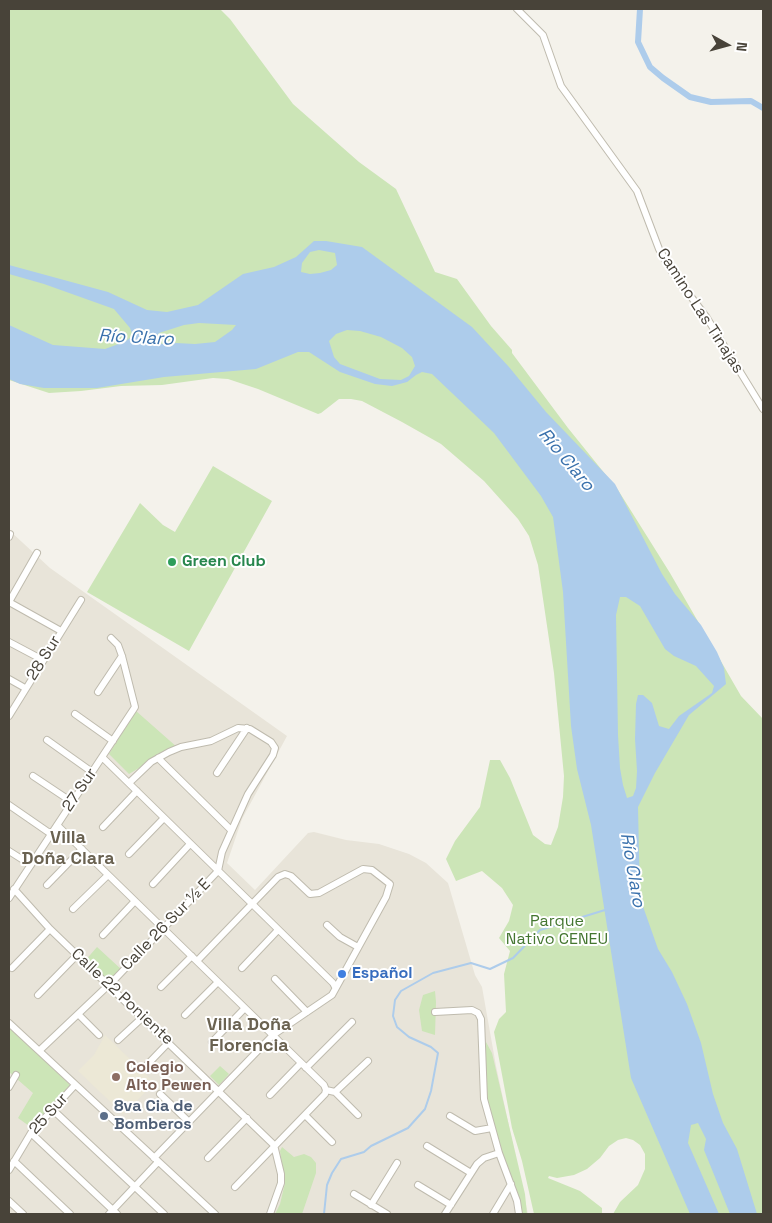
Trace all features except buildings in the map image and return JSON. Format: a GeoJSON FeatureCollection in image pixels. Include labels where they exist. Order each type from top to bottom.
{"type":"FeatureCollection","features":[{"type":"Feature","properties":{"kind":"street","name":"Camino Las Tinajas"},"geometry":{"type":"LineString","coordinates":[[517,9],[543,35],[561,86],[637,192],[659,249],[671,270],[707,318],[763,409]]}},
{"type":"Feature","properties":{"kind":"street"},"geometry":{"type":"LineString","coordinates":[[37,553],[9,602],[61,631]]}},
{"type":"Feature","properties":{"kind":"street","name":"28 Sur"},"geometry":{"type":"LineString","coordinates":[[9,716],[81,600]]}},
{"type":"Feature","properties":{"kind":"street"},"geometry":{"type":"LineString","coordinates":[[98,692],[122,656],[118,645],[111,638]]}},
{"type":"Feature","properties":{"kind":"street"},"geometry":{"type":"LineString","coordinates":[[9,642],[43,660]]}},
{"type":"Feature","properties":{"kind":"street","name":"27 Sur"},"geometry":{"type":"LineString","coordinates":[[9,897],[135,707],[122,656]]}},
{"type":"Feature","properties":{"kind":"street"},"geometry":{"type":"LineString","coordinates":[[9,679],[25,688]]}},
{"type":"Feature","properties":{"kind":"street"},"geometry":{"type":"LineString","coordinates":[[75,714],[113,741]]}},
{"type":"Feature","properties":{"kind":"street"},"geometry":{"type":"LineString","coordinates":[[129,783],[143,768],[158,758],[181,747],[210,741],[244,727]]}},
{"type":"Feature","properties":{"kind":"street"},"geometry":{"type":"LineString","coordinates":[[217,773],[244,727]]}},
{"type":"Feature","properties":{"kind":"street","name":"Calle 26 Sur ½ E"},"geometry":{"type":"LineString","coordinates":[[39,1052],[109,985],[218,871],[222,852],[248,794],[275,752],[271,742],[244,727]]}},
{"type":"Feature","properties":{"kind":"street"},"geometry":{"type":"LineString","coordinates":[[47,740],[92,772]]}},
{"type":"Feature","properties":{"kind":"street"},"geometry":{"type":"LineString","coordinates":[[102,757],[335,987]]}},
{"type":"Feature","properties":{"kind":"street"},"geometry":{"type":"LineString","coordinates":[[158,758],[231,830]]}},
{"type":"Feature","properties":{"kind":"street"},"geometry":{"type":"LineString","coordinates":[[33,776],[72,802]]}},
{"type":"Feature","properties":{"kind":"street"},"geometry":{"type":"LineString","coordinates":[[103,828],[136,791]]}},
{"type":"Feature","properties":{"kind":"street"},"geometry":{"type":"LineString","coordinates":[[9,805],[51,834]]}},
{"type":"Feature","properties":{"kind":"street"},"geometry":{"type":"LineString","coordinates":[[129,854],[164,818]]}},
{"type":"Feature","properties":{"kind":"street"},"geometry":{"type":"LineString","coordinates":[[57,825],[304,1065],[324,1085],[326,1090]]}},
{"type":"Feature","properties":{"kind":"street"},"geometry":{"type":"LineString","coordinates":[[153,884],[190,844]]}},
{"type":"Feature","properties":{"kind":"street"},"geometry":{"type":"LineString","coordinates":[[47,884],[82,849]]}},
{"type":"Feature","properties":{"kind":"street"},"geometry":{"type":"LineString","coordinates":[[9,851],[31,865]]}},
{"type":"Feature","properties":{"kind":"street"},"geometry":{"type":"LineString","coordinates":[[31,1133],[113,1213],[189,1122],[273,1035],[332,995],[386,898],[390,884],[367,868],[319,893],[310,894],[291,876],[285,874],[278,878],[253,904],[161,986]]}},
{"type":"Feature","properties":{"kind":"street"},"geometry":{"type":"LineString","coordinates":[[74,910],[108,875]]}},
{"type":"Feature","properties":{"kind":"street","name":"Calle 22 Poniente"},"geometry":{"type":"LineString","coordinates":[[14,889],[50,929],[274,1145]]}},
{"type":"Feature","properties":{"kind":"street"},"geometry":{"type":"LineString","coordinates":[[102,935],[135,901]]}},
{"type":"Feature","properties":{"kind":"street"},"geometry":{"type":"LineString","coordinates":[[327,925],[340,937],[358,947]]}},
{"type":"Feature","properties":{"kind":"street"},"geometry":{"type":"LineString","coordinates":[[12,968],[50,929]]}},
{"type":"Feature","properties":{"kind":"street"},"geometry":{"type":"LineString","coordinates":[[242,968],[278,930]]}},
{"type":"Feature","properties":{"kind":"street"},"geometry":{"type":"LineString","coordinates":[[38,995],[77,955]]}},
{"type":"Feature","properties":{"kind":"street"},"geometry":{"type":"LineString","coordinates":[[275,979],[307,1012]]}},
{"type":"Feature","properties":{"kind":"street"},"geometry":{"type":"LineString","coordinates":[[185,1015],[218,982]]}},
{"type":"Feature","properties":{"kind":"street"},"geometry":{"type":"LineString","coordinates":[[212,1042],[245,1008]]}},
{"type":"Feature","properties":{"kind":"street"},"geometry":{"type":"LineString","coordinates":[[435,1012],[472,1010],[478,1013],[481,1018],[484,1095],[499,1153],[517,1201],[519,1214]]}},
{"type":"Feature","properties":{"kind":"street"},"geometry":{"type":"LineString","coordinates":[[78,1014],[99,1035]]}},
{"type":"Feature","properties":{"kind":"street"},"geometry":{"type":"LineString","coordinates":[[118,1040],[143,1017]]}},
{"type":"Feature","properties":{"kind":"street"},"geometry":{"type":"LineString","coordinates":[[270,1095],[352,1022]]}},
{"type":"Feature","properties":{"kind":"street"},"geometry":{"type":"LineString","coordinates":[[9,1023],[215,1214]]}},
{"type":"Feature","properties":{"kind":"street"},"geometry":{"type":"LineString","coordinates":[[144,1068],[169,1042]]}},
{"type":"Feature","properties":{"kind":"street"},"geometry":{"type":"LineString","coordinates":[[335,1092],[368,1061]]}},
{"type":"Feature","properties":{"kind":"street"},"geometry":{"type":"LineString","coordinates":[[9,1087],[13,1076]]}},
{"type":"Feature","properties":{"kind":"street","name":"25 Sur"},"geometry":{"type":"LineString","coordinates":[[9,1170],[31,1133],[76,1085]]}},
{"type":"Feature","properties":{"kind":"street"},"geometry":{"type":"LineString","coordinates":[[326,1090],[335,1092],[358,1116]]}},
{"type":"Feature","properties":{"kind":"street"},"geometry":{"type":"LineString","coordinates":[[234,1187],[305,1115],[326,1090]]}},
{"type":"Feature","properties":{"kind":"street"},"geometry":{"type":"LineString","coordinates":[[160,1094],[189,1122]]}},
{"type":"Feature","properties":{"kind":"street"},"geometry":{"type":"LineString","coordinates":[[52,1109],[164,1214]]}},
{"type":"Feature","properties":{"kind":"street"},"geometry":{"type":"LineString","coordinates":[[305,1115],[332,1142]]}},
{"type":"Feature","properties":{"kind":"street"},"geometry":{"type":"LineString","coordinates":[[450,1116],[475,1131],[492,1128]]}},
{"type":"Feature","properties":{"kind":"street"},"geometry":{"type":"LineString","coordinates":[[208,1158],[247,1118]]}},
{"type":"Feature","properties":{"kind":"street"},"geometry":{"type":"LineString","coordinates":[[270,1214],[281,1183],[281,1174],[274,1145]]}},
{"type":"Feature","properties":{"kind":"street"},"geometry":{"type":"LineString","coordinates":[[427,1146],[471,1173]]}},
{"type":"Feature","properties":{"kind":"street"},"geometry":{"type":"LineString","coordinates":[[445,1214],[480,1160],[499,1153]]}},
{"type":"Feature","properties":{"kind":"street"},"geometry":{"type":"LineString","coordinates":[[14,1161],[70,1214]]}},
{"type":"Feature","properties":{"kind":"street"},"geometry":{"type":"LineString","coordinates":[[371,1205],[397,1163]]}},
{"type":"Feature","properties":{"kind":"street"},"geometry":{"type":"LineString","coordinates":[[493,1214],[511,1184]]}},
{"type":"Feature","properties":{"kind":"street"},"geometry":{"type":"LineString","coordinates":[[418,1185],[451,1204]]}},
{"type":"Feature","properties":{"kind":"street"},"geometry":{"type":"LineString","coordinates":[[354,1194],[386,1214]]}},
{"type":"Feature","properties":{"kind":"street"},"geometry":{"type":"LineString","coordinates":[[9,1201],[23,1214]]}},
{"type":"Feature","properties":{"kind":"shaded area"},"geometry":{"type":"Polygon","coordinates":[[[9,530],[50,568],[287,736],[242,819],[227,863],[255,890],[308,833],[314,832],[346,840],[379,844],[409,854],[426,863],[448,883],[475,975],[482,987],[496,1066],[528,1214],[9,1214],[9,530]]]}},
{"type":"Feature","properties":{"kind":"shaded area","name":"Colegio Alto Pewen"},"geometry":{"type":"Polygon","coordinates":[[[105,1035],[155,1083],[123,1114],[78,1071],[94,1055],[105,1035]]]}},
{"type":"Feature","properties":{"kind":"green space","name":"Parque Nativo CENEU"},"geometry":{"type":"Polygon","coordinates":[[[9,9],[220,9],[230,19],[293,104],[359,162],[396,189],[435,272],[457,279],[491,326],[512,350],[512,353],[568,428],[618,490],[670,573],[741,696],[763,719],[763,1214],[613,1214],[620,1202],[638,1185],[645,1169],[645,1154],[640,1145],[626,1138],[618,1140],[609,1146],[600,1158],[587,1169],[574,1175],[557,1178],[549,1176],[548,1178],[580,1191],[602,1208],[602,1214],[534,1214],[522,1161],[512,1128],[494,1032],[499,1019],[506,1012],[504,974],[510,951],[499,938],[509,921],[513,905],[502,888],[482,871],[456,881],[446,859],[455,841],[480,807],[490,760],[500,760],[510,778],[533,835],[545,844],[551,845],[558,827],[563,797],[564,776],[554,673],[538,565],[529,536],[518,519],[484,481],[441,444],[362,401],[339,399],[318,414],[258,389],[228,379],[213,378],[162,385],[121,386],[49,393],[9,380],[9,9]]]}},
{"type":"Feature","properties":{"kind":"green space","name":"Green Club"},"geometry":{"type":"Polygon","coordinates":[[[213,466],[272,501],[189,651],[87,592],[140,503],[163,525],[175,532],[213,466]]]}},
{"type":"Feature","properties":{"kind":"green space"},"geometry":{"type":"Polygon","coordinates":[[[136,711],[178,748],[154,759],[129,774],[109,754],[136,711]]]}},
{"type":"Feature","properties":{"kind":"green space"},"geometry":{"type":"Polygon","coordinates":[[[97,947],[122,970],[109,984],[84,962],[97,947]]]}},
{"type":"Feature","properties":{"kind":"green space"},"geometry":{"type":"Polygon","coordinates":[[[435,991],[435,1035],[422,1031],[419,1010],[423,995],[435,991]]]}},
{"type":"Feature","properties":{"kind":"green space"},"geometry":{"type":"Polygon","coordinates":[[[9,1027],[70,1085],[32,1128],[18,1118],[33,1093],[9,1072],[9,1027]]]}},
{"type":"Feature","properties":{"kind":"green space"},"geometry":{"type":"Polygon","coordinates":[[[486,1042],[492,1053],[525,1194],[527,1214],[522,1214],[499,1148],[487,1106],[485,1089],[486,1042]]]}},
{"type":"Feature","properties":{"kind":"green space"},"geometry":{"type":"Polygon","coordinates":[[[220,1066],[229,1074],[219,1085],[210,1076],[220,1066]]]}},
{"type":"Feature","properties":{"kind":"green space"},"geometry":{"type":"Polygon","coordinates":[[[282,1147],[294,1157],[304,1154],[311,1157],[316,1163],[316,1173],[302,1214],[275,1214],[280,1204],[285,1183],[280,1151],[282,1147]]]}},
{"type":"Feature","properties":{"kind":"water","name":"Río Claro"},"geometry":{"type":"Polygon","coordinates":[[[314,241],[362,247],[472,327],[509,367],[546,412],[615,484],[662,574],[675,594],[701,625],[717,652],[724,668],[726,684],[689,715],[655,773],[638,807],[640,898],[658,949],[672,972],[687,1004],[701,1043],[713,1094],[723,1123],[737,1149],[757,1214],[730,1214],[704,1150],[706,1139],[698,1123],[691,1125],[688,1143],[719,1214],[690,1214],[631,1078],[591,825],[577,769],[571,726],[563,592],[553,517],[541,496],[494,433],[432,374],[422,372],[407,382],[392,386],[375,384],[340,372],[309,352],[298,352],[256,369],[164,377],[97,388],[44,388],[20,384],[9,379],[9,325],[53,345],[105,349],[124,342],[133,336],[130,328],[114,309],[44,284],[9,274],[9,265],[108,292],[147,310],[167,312],[198,305],[243,274],[274,267],[296,257],[314,241]],[[319,250],[310,252],[302,263],[301,272],[310,274],[320,273],[331,270],[337,265],[335,253],[319,250]],[[199,323],[184,325],[159,333],[155,339],[162,344],[215,342],[236,325],[199,323]],[[347,330],[336,334],[329,341],[334,357],[340,364],[380,379],[401,380],[409,376],[415,366],[412,357],[402,348],[381,337],[360,331],[347,330]],[[620,597],[616,615],[618,735],[620,768],[627,798],[633,796],[636,788],[635,739],[638,695],[643,695],[652,703],[659,726],[669,729],[679,716],[712,693],[714,686],[696,666],[674,656],[665,649],[640,606],[626,597],[620,597]]]}},
{"type":"Feature","properties":{"kind":"waterway"},"geometry":{"type":"LineString","coordinates":[[640,9],[638,42],[650,67],[663,78],[690,97],[711,102],[751,101],[763,108]]}},
{"type":"Feature","properties":{"kind":"waterway"},"geometry":{"type":"LineString","coordinates":[[324,1214],[327,1185],[341,1159],[364,1152],[371,1146],[408,1128],[425,1109],[431,1091],[438,1053],[431,1047],[409,1037],[397,1027],[393,1016],[395,1000],[401,991],[433,973],[471,963],[490,969],[513,958],[540,930],[605,910]]}},
{"type":"Feature","properties":{"kind":"place","name":"Green Club"},"geometry":{"type":"Point","coordinates":[172,562]}},
{"type":"Feature","properties":{"kind":"place","name":"Español"},"geometry":{"type":"Point","coordinates":[342,974]}},
{"type":"Feature","properties":{"kind":"place","name":"Colegio Alto Pewen"},"geometry":{"type":"Point","coordinates":[116,1077]}},
{"type":"Feature","properties":{"kind":"place","name":"8va Cia de Bomberos"},"geometry":{"type":"Point","coordinates":[104,1116]}},
{"type":"Feature","properties":{"kind":"district","name":"Villa Doña Clara"},"geometry":{"type":"Point","coordinates":[68,848]}},
{"type":"Feature","properties":{"kind":"district","name":"Villa Doña Florencia"},"geometry":{"type":"Point","coordinates":[249,1035]}}]}
